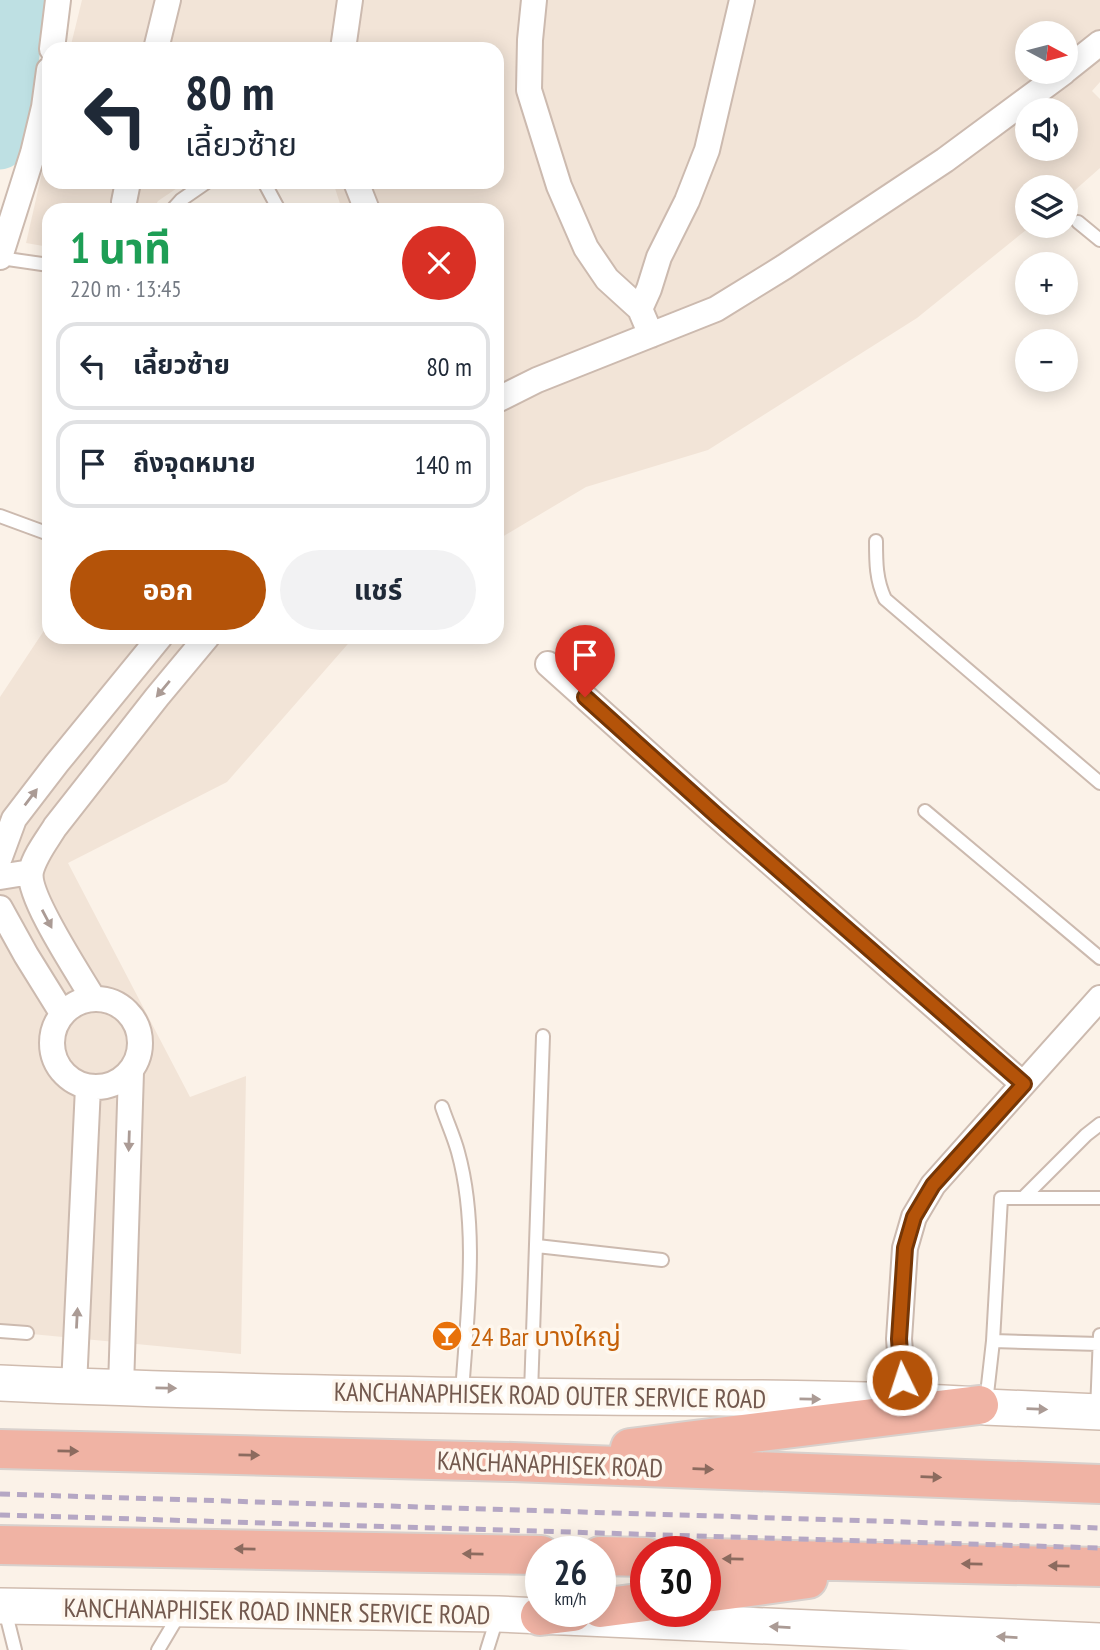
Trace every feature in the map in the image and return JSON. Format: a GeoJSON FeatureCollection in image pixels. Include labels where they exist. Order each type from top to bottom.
{"type":"FeatureCollection","features":[{"type":"Feature","properties":{"kind":"highway"},"geometry":{"type":"LineString","coordinates":[[513,1462],[982,1406]]}},
{"type":"Feature","properties":{"kind":"highway","name":"KANCHANAPHISEK ROAD"},"geometry":{"type":"LineString","coordinates":[[0,1449],[513,1462],[1100,1484]]}},
{"type":"Feature","properties":{"kind":"highway"},"geometry":{"type":"LineString","coordinates":[[0,1545],[525,1555]]}},
{"type":"Feature","properties":{"kind":"highway"},"geometry":{"type":"LineString","coordinates":[[721,1558],[1100,1567]]}},
{"type":"Feature","properties":{"kind":"highway"},"geometry":{"type":"LineString","coordinates":[[721,1591],[924,1563]]}},
{"type":"Feature","properties":{"kind":"main road","name":"KANCHANAPHISEK ROAD OUTER SERVICE ROAD"},"geometry":{"type":"LineString","coordinates":[[0,1383],[462,1396],[904,1401],[1099,1412]]}},
{"type":"Feature","properties":{"kind":"main road","name":"KANCHANAPHISEK ROAD INNER SERVICE ROAD"},"geometry":{"type":"LineString","coordinates":[[2,1606],[525,1614]]}},
{"type":"Feature","properties":{"kind":"main road","name":"KANCHANAPHISEK ROAD INNER SERVICE ROAD"},"geometry":{"type":"LineString","coordinates":[[616,1618],[953,1642],[1075,1644]]}},
{"type":"Feature","properties":{"kind":"street"},"geometry":{"type":"LineString","coordinates":[[53,42],[58,0]]}},
{"type":"Feature","properties":{"kind":"street"},"geometry":{"type":"LineString","coordinates":[[158,42],[168,0]]}},
{"type":"Feature","properties":{"kind":"street"},"geometry":{"type":"LineString","coordinates":[[344,42],[350,0]]}},
{"type":"Feature","properties":{"kind":"street"},"geometry":{"type":"LineString","coordinates":[[534,0],[529,90],[559,186],[586,248],[607,279],[640,309],[651,335]]}},
{"type":"Feature","properties":{"kind":"street"},"geometry":{"type":"LineString","coordinates":[[640,309],[659,257],[687,201],[707,150],[742,0]]}},
{"type":"Feature","properties":{"kind":"street"},"geometry":{"type":"LineString","coordinates":[[1078,61],[1100,43]]}},
{"type":"Feature","properties":{"kind":"street"},"geometry":{"type":"LineString","coordinates":[[504,396],[537,380],[716,309],[945,160],[1047,84]]}},
{"type":"Feature","properties":{"kind":"street"},"geometry":{"type":"LineString","coordinates":[[0,258],[42,115]]}},
{"type":"Feature","properties":{"kind":"street"},"geometry":{"type":"LineString","coordinates":[[0,857],[14,819],[154,644]]}},
{"type":"Feature","properties":{"kind":"street"},"geometry":{"type":"LineString","coordinates":[[93,998],[43,915],[31,872],[41,848],[55,827],[156,697],[201,644]]}},
{"type":"Feature","properties":{"kind":"street"},"geometry":{"type":"LineString","coordinates":[[548,664],[1024,1084]]}},
{"type":"Feature","properties":{"kind":"street"},"geometry":{"type":"LineString","coordinates":[[0,877],[31,872]]}},
{"type":"Feature","properties":{"kind":"street"},"geometry":{"type":"LineString","coordinates":[[0,908],[62,1013]]}},
{"type":"Feature","properties":{"kind":"street"},"geometry":{"type":"LineString","coordinates":[[121,1387],[131,1072],[141,1051],[139,1028],[125,1008],[105,998],[81,1000],[62,1013],[52,1035],[54,1058],[67,1077],[88,1087],[111,1086],[131,1072]]}},
{"type":"Feature","properties":{"kind":"street"},"geometry":{"type":"LineString","coordinates":[[904,1401],[899,1339],[905,1248],[914,1217],[933,1185],[1100,998]]}},
{"type":"Feature","properties":{"kind":"street"},"geometry":{"type":"LineString","coordinates":[[74,1386],[88,1087]]}},
{"type":"Feature","properties":{"kind":"lane"},"geometry":{"type":"LineString","coordinates":[[178,203],[197,189]]}},
{"type":"Feature","properties":{"kind":"lane"},"geometry":{"type":"LineString","coordinates":[[1078,222],[1100,240]]}},
{"type":"Feature","properties":{"kind":"lane"},"geometry":{"type":"LineString","coordinates":[[0,258],[42,264]]}},
{"type":"Feature","properties":{"kind":"lane"},"geometry":{"type":"LineString","coordinates":[[0,516],[42,531]]}},
{"type":"Feature","properties":{"kind":"lane"},"geometry":{"type":"LineString","coordinates":[[876,541],[879,585],[885,599],[1100,783]]}},
{"type":"Feature","properties":{"kind":"lane"},"geometry":{"type":"LineString","coordinates":[[925,811],[1100,958]]}},
{"type":"Feature","properties":{"kind":"lane"},"geometry":{"type":"LineString","coordinates":[[531,1396],[543,1036]]}},
{"type":"Feature","properties":{"kind":"lane"},"geometry":{"type":"LineString","coordinates":[[442,1107],[458,1152],[468,1217],[469,1282],[462,1396]]}},
{"type":"Feature","properties":{"kind":"lane"},"geometry":{"type":"LineString","coordinates":[[1024,1197],[1100,1124]]}},
{"type":"Feature","properties":{"kind":"lane"},"geometry":{"type":"LineString","coordinates":[[982,1406],[993,1340],[1001,1198],[1100,1198]]}},
{"type":"Feature","properties":{"kind":"lane"},"geometry":{"type":"LineString","coordinates":[[537,1246],[662,1260]]}},
{"type":"Feature","properties":{"kind":"lane"},"geometry":{"type":"LineString","coordinates":[[0,1331],[27,1333]]}},
{"type":"Feature","properties":{"kind":"lane"},"geometry":{"type":"LineString","coordinates":[[1099,1412],[1100,1335]]}},
{"type":"Feature","properties":{"kind":"lane"},"geometry":{"type":"LineString","coordinates":[[993,1340],[1099,1344]]}},
{"type":"Feature","properties":{"kind":"lane"},"geometry":{"type":"LineString","coordinates":[[2,1606],[15,1650]]}},
{"type":"Feature","properties":{"kind":"lane"},"geometry":{"type":"LineString","coordinates":[[158,1650],[182,1610]]}},
{"type":"Feature","properties":{"kind":"lane"},"geometry":{"type":"LineString","coordinates":[[487,1650],[498,1614]]}},
{"type":"Feature","properties":{"kind":"shaded area"},"geometry":{"type":"Polygon","coordinates":[[[82,0],[1100,0],[1100,82],[1092,91],[1100,99],[1100,168],[1078,187],[1078,175],[1015,175],[1016,238],[917,318],[708,450],[586,487],[504,536],[504,203],[340,203],[335,189],[504,189],[504,42],[72,42],[82,0]]]}},
{"type":"Feature","properties":{"kind":"shaded area"},"geometry":{"type":"Polygon","coordinates":[[[42,173],[42,189],[176,189],[157,203],[42,203],[42,246],[26,243],[42,173]]]}},
{"type":"Feature","properties":{"kind":"shaded area"},"geometry":{"type":"Polygon","coordinates":[[[42,634],[42,644],[348,644],[227,782],[68,863],[190,1097],[246,1076],[241,1354],[0,1331],[0,697],[42,634]]]}},
{"type":"Feature","properties":{"kind":"waterway"},"geometry":{"type":"LineString","coordinates":[[0,145],[24,0]]}},
{"type":"Feature","properties":{"kind":"railway"},"geometry":{"type":"LineString","coordinates":[[0,1494],[1100,1528]]}},
{"type":"Feature","properties":{"kind":"railway"},"geometry":{"type":"LineString","coordinates":[[0,1515],[1100,1548]]}},
{"type":"Feature","properties":{"kind":"place","name":"24 Bar บางใหญ่"},"geometry":{"type":"Point","coordinates":[447,1336]}},
{"type":"Feature","properties":{"kind":"route"},"geometry":{"type":"LineString","coordinates":[[585,697],[1024,1084],[933,1185],[914,1217],[905,1248],[899,1339],[902,1380]]}}]}
